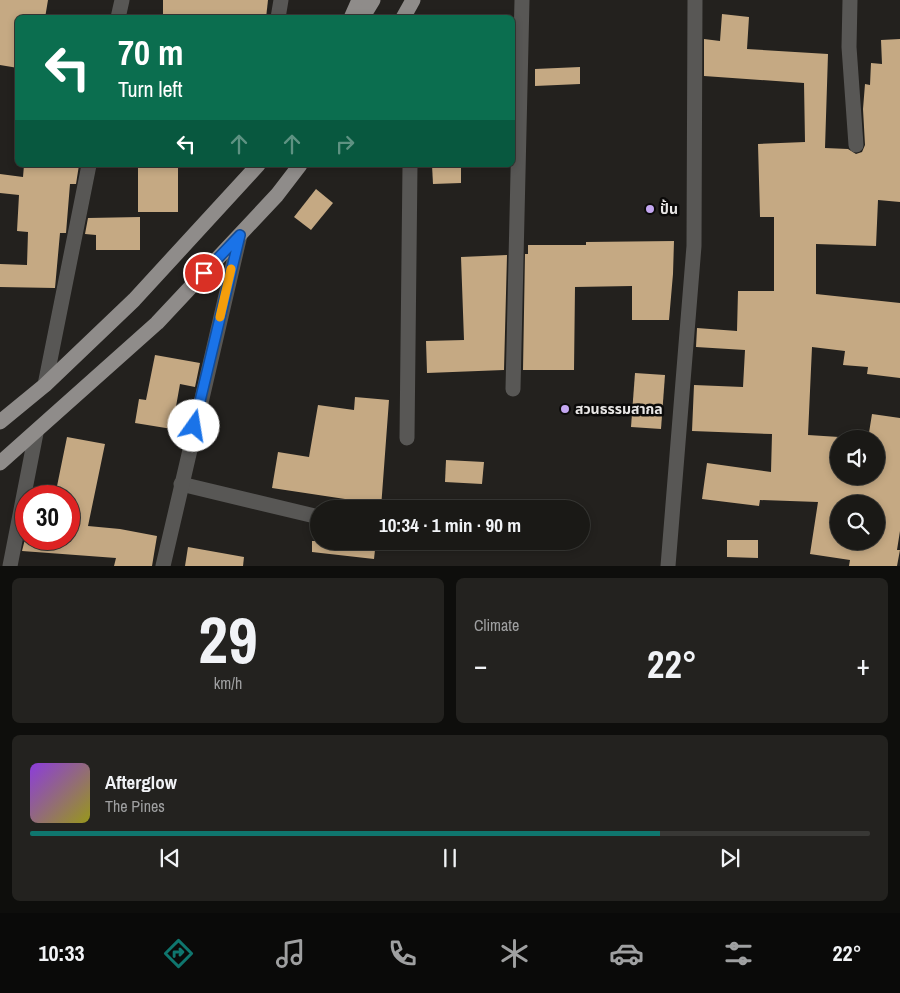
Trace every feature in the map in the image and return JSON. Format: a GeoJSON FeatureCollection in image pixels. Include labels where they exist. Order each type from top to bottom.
{"type":"FeatureCollection","features":[{"type":"Feature","properties":{"kind":"main road"},"geometry":{"type":"LineString","coordinates":[[352,15],[359,0]]}},
{"type":"Feature","properties":{"kind":"main road"},"geometry":{"type":"LineString","coordinates":[[364,15],[373,0]]}},
{"type":"Feature","properties":{"kind":"main road"},"geometry":{"type":"LineString","coordinates":[[0,422],[45,385],[134,300],[255,167]]}},
{"type":"Feature","properties":{"kind":"main road"},"geometry":{"type":"LineString","coordinates":[[0,463],[36,434],[156,323],[277,195],[298,167]]}},
{"type":"Feature","properties":{"kind":"street"},"geometry":{"type":"LineString","coordinates":[[119,15],[122,0]]}},
{"type":"Feature","properties":{"kind":"street"},"geometry":{"type":"LineString","coordinates":[[278,15],[281,0]]}},
{"type":"Feature","properties":{"kind":"street"},"geometry":{"type":"LineString","coordinates":[[513,389],[522,0]]}},
{"type":"Feature","properties":{"kind":"street"},"geometry":{"type":"LineString","coordinates":[[668,566],[694,246],[695,0]]}},
{"type":"Feature","properties":{"kind":"street"},"geometry":{"type":"LineString","coordinates":[[850,0],[849,47],[856,145]]}},
{"type":"Feature","properties":{"kind":"street"},"geometry":{"type":"LineString","coordinates":[[45,385],[89,167]]}},
{"type":"Feature","properties":{"kind":"street"},"geometry":{"type":"LineString","coordinates":[[407,438],[410,167]]}},
{"type":"Feature","properties":{"kind":"street"},"geometry":{"type":"LineString","coordinates":[[163,566],[240,235]]}},
{"type":"Feature","properties":{"kind":"street"},"geometry":{"type":"LineString","coordinates":[[10,566],[36,434]]}},
{"type":"Feature","properties":{"kind":"street"},"geometry":{"type":"LineString","coordinates":[[181,484],[310,516]]}},
{"type":"Feature","properties":{"kind":"building"},"geometry":{"type":"Polygon","coordinates":[[[0,0],[48,0],[46,15],[15,15],[15,68],[0,65],[0,0]]]}},
{"type":"Feature","properties":{"kind":"building"},"geometry":{"type":"Polygon","coordinates":[[[163,0],[268,0],[266,15],[163,14],[163,0]]]}},
{"type":"Feature","properties":{"kind":"building"},"geometry":{"type":"Polygon","coordinates":[[[722,14],[749,17],[747,49],[828,54],[825,148],[848,149],[856,154],[862,152],[865,145],[863,109],[865,84],[870,85],[871,63],[882,64],[881,40],[900,39],[900,202],[878,200],[876,246],[816,244],[816,294],[900,303],[900,378],[867,374],[868,367],[843,365],[845,351],[812,347],[808,435],[830,436],[830,485],[885,485],[885,430],[869,430],[872,414],[900,418],[900,531],[897,550],[900,550],[897,566],[849,566],[850,560],[810,554],[818,502],[760,500],[759,506],[702,499],[707,463],[771,472],[772,434],[692,431],[694,385],[743,387],[745,350],[696,347],[697,328],[737,331],[738,291],[774,291],[774,217],[760,217],[758,144],[805,142],[804,83],[704,76],[704,39],[720,41],[722,14]]]}},
{"type":"Feature","properties":{"kind":"building"},"geometry":{"type":"Polygon","coordinates":[[[580,67],[580,84],[535,86],[535,69],[580,67]]]}},
{"type":"Feature","properties":{"kind":"building"},"geometry":{"type":"Polygon","coordinates":[[[24,167],[79,167],[76,184],[70,184],[66,233],[60,233],[55,288],[0,287],[0,264],[27,265],[28,232],[17,231],[19,195],[0,193],[0,174],[23,177],[24,167]]]}},
{"type":"Feature","properties":{"kind":"building"},"geometry":{"type":"Polygon","coordinates":[[[138,167],[178,167],[178,212],[138,212],[138,167]]]}},
{"type":"Feature","properties":{"kind":"building"},"geometry":{"type":"Polygon","coordinates":[[[432,167],[461,167],[461,183],[433,184],[432,167]]]}},
{"type":"Feature","properties":{"kind":"building"},"geometry":{"type":"Polygon","coordinates":[[[316,189],[333,203],[311,230],[294,217],[316,189]]]}},
{"type":"Feature","properties":{"kind":"building"},"geometry":{"type":"Polygon","coordinates":[[[140,217],[140,250],[96,250],[96,235],[85,234],[88,218],[140,217]]]}},
{"type":"Feature","properties":{"kind":"building"},"geometry":{"type":"Polygon","coordinates":[[[674,241],[669,320],[632,320],[632,286],[575,287],[574,370],[523,370],[525,254],[528,254],[528,245],[586,245],[586,242],[674,241]]]}},
{"type":"Feature","properties":{"kind":"building"},"geometry":{"type":"Polygon","coordinates":[[[507,255],[504,370],[427,373],[426,341],[464,340],[461,257],[507,255]]]}},
{"type":"Feature","properties":{"kind":"building"},"geometry":{"type":"Polygon","coordinates":[[[155,355],[200,363],[195,387],[180,384],[172,429],[135,423],[139,399],[146,400],[155,355]]]}},
{"type":"Feature","properties":{"kind":"building"},"geometry":{"type":"Polygon","coordinates":[[[635,373],[665,375],[661,429],[631,427],[635,373]]]}},
{"type":"Feature","properties":{"kind":"building"},"geometry":{"type":"Polygon","coordinates":[[[355,397],[389,400],[382,500],[345,500],[272,488],[278,452],[309,457],[318,405],[354,410],[355,397]]]}},
{"type":"Feature","properties":{"kind":"building"},"geometry":{"type":"Polygon","coordinates":[[[67,437],[105,444],[88,526],[120,529],[157,536],[152,566],[114,566],[116,558],[22,551],[80,550],[80,485],[57,485],[67,437]]]}},
{"type":"Feature","properties":{"kind":"building"},"geometry":{"type":"Polygon","coordinates":[[[446,460],[484,462],[482,484],[445,482],[446,460]]]}},
{"type":"Feature","properties":{"kind":"building"},"geometry":{"type":"Polygon","coordinates":[[[727,540],[758,540],[758,558],[727,557],[727,540]]]}},
{"type":"Feature","properties":{"kind":"building"},"geometry":{"type":"Polygon","coordinates":[[[188,547],[244,557],[243,566],[185,566],[188,547]]]}},
{"type":"Feature","properties":{"kind":"building"},"geometry":{"type":"Polygon","coordinates":[[[312,550],[375,550],[374,559],[312,552],[312,550]]]}},
{"type":"Feature","properties":{"kind":"slow traffic"},"geometry":{"type":"LineString","coordinates":[[220,317],[231,269]]}},
{"type":"Feature","properties":{"kind":"place","name":"ปั้น"},"geometry":{"type":"Point","coordinates":[650,209]}},
{"type":"Feature","properties":{"kind":"place","name":"สวนธรรมสากล"},"geometry":{"type":"Point","coordinates":[565,409]}},
{"type":"Feature","properties":{"kind":"route"},"geometry":{"type":"LineString","coordinates":[[194,426],[240,235],[204,273]]}}]}
